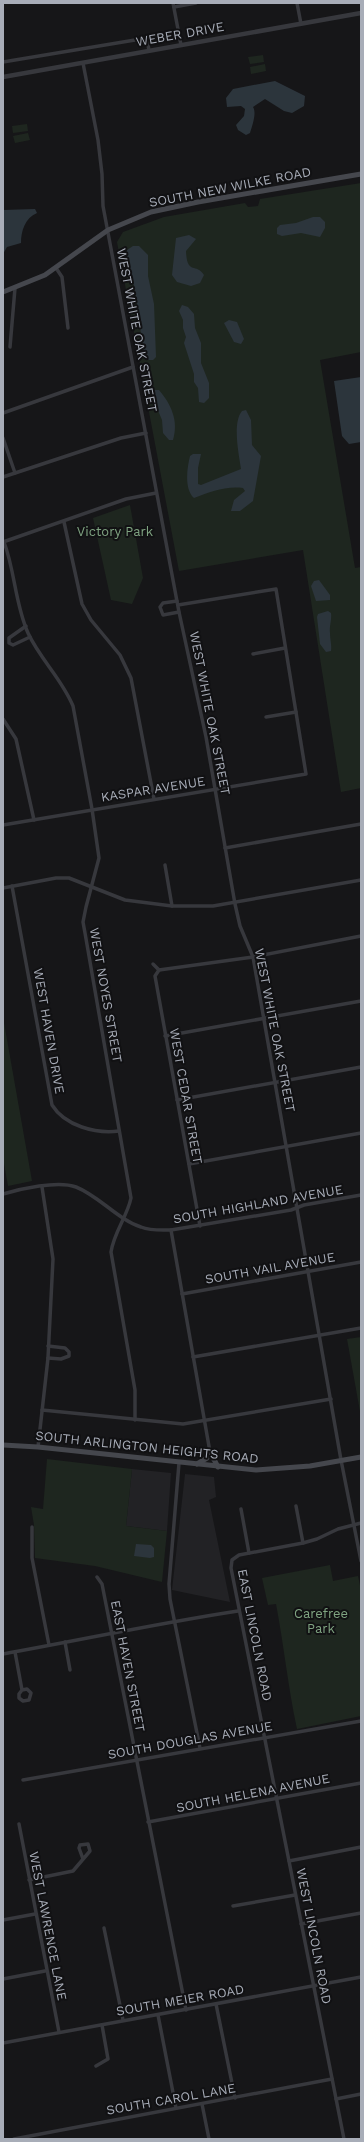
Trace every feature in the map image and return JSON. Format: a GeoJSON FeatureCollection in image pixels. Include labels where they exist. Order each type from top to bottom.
{"type":"FeatureCollection","features":[{"type":"Feature","properties":{"kind":"main road","name":"SOUTH NEW WILKE ROAD"},"geometry":{"type":"LineString","coordinates":[[3,292],[45,275],[108,230],[134,218],[166,208],[361,174]]}},
{"type":"Feature","properties":{"kind":"main road","name":"SOUTH ARLINGTON HEIGHTS ROAD"},"geometry":{"type":"LineString","coordinates":[[3,1445],[38,1447],[196,1465],[256,1470],[310,1466],[361,1457]]}},
{"type":"Feature","properties":{"kind":"main road"},"geometry":{"type":"LineString","coordinates":[[196,1465],[207,1458],[210,1452]]}},
{"type":"Feature","properties":{"kind":"main road"},"geometry":{"type":"LineString","coordinates":[[210,1452],[218,1467]]}},
{"type":"Feature","properties":{"kind":"street"},"geometry":{"type":"LineString","coordinates":[[181,45],[173,5],[196,3]]}},
{"type":"Feature","properties":{"kind":"street"},"geometry":{"type":"LineString","coordinates":[[297,3],[301,24]]}},
{"type":"Feature","properties":{"kind":"street","name":"WEBER DRIVE"},"geometry":{"type":"LineString","coordinates":[[3,77],[361,13]]}},
{"type":"Feature","properties":{"kind":"street"},"geometry":{"type":"LineString","coordinates":[[3,62],[146,38],[149,51]]}},
{"type":"Feature","properties":{"kind":"street","name":"WEST WHITE OAK STREET"},"geometry":{"type":"LineString","coordinates":[[83,62],[98,140],[102,174],[103,206],[156,493],[215,789],[235,904],[240,926],[253,957],[341,1460],[361,1561]]}},
{"type":"Feature","properties":{"kind":"street"},"geometry":{"type":"LineString","coordinates":[[56,268],[62,277],[68,328]]}},
{"type":"Feature","properties":{"kind":"street"},"geometry":{"type":"LineString","coordinates":[[10,347],[15,288]]}},
{"type":"Feature","properties":{"kind":"street"},"geometry":{"type":"LineString","coordinates":[[3,413],[133,367]]}},
{"type":"Feature","properties":{"kind":"street"},"geometry":{"type":"LineString","coordinates":[[3,477],[121,438],[146,434]]}},
{"type":"Feature","properties":{"kind":"street"},"geometry":{"type":"LineString","coordinates":[[3,438],[16,473]]}},
{"type":"Feature","properties":{"kind":"street"},"geometry":{"type":"LineString","coordinates":[[3,542],[126,500],[156,493]]}},
{"type":"Feature","properties":{"kind":"street"},"geometry":{"type":"LineString","coordinates":[[64,522],[82,604],[91,620],[120,655],[131,678],[154,799]]}},
{"type":"Feature","properties":{"kind":"street","name":"WEST NOYES STREET"},"geometry":{"type":"LineString","coordinates":[[3,542],[10,559],[30,637],[66,690],[73,706],[92,809],[99,858],[83,922],[132,1198],[130,1206],[112,1240],[111,1252],[135,1390],[135,1420]]}},
{"type":"Feature","properties":{"kind":"street"},"geometry":{"type":"LineString","coordinates":[[178,606],[276,589],[296,712],[266,717]]}},
{"type":"Feature","properties":{"kind":"street"},"geometry":{"type":"LineString","coordinates":[[177,600],[163,603],[160,606],[160,612],[163,615],[179,612]]}},
{"type":"Feature","properties":{"kind":"street"},"geometry":{"type":"LineString","coordinates":[[26,626],[12,635],[9,638],[9,643],[13,645],[30,637]]}},
{"type":"Feature","properties":{"kind":"street"},"geometry":{"type":"LineString","coordinates":[[253,654],[285,648]]}},
{"type":"Feature","properties":{"kind":"street","name":"KASPAR AVENUE"},"geometry":{"type":"LineString","coordinates":[[3,825],[306,774],[296,712]]}},
{"type":"Feature","properties":{"kind":"street"},"geometry":{"type":"LineString","coordinates":[[3,719],[16,739],[34,820]]}},
{"type":"Feature","properties":{"kind":"street"},"geometry":{"type":"LineString","coordinates":[[225,848],[361,824]]}},
{"type":"Feature","properties":{"kind":"street"},"geometry":{"type":"LineString","coordinates":[[165,865],[172,906]]}},
{"type":"Feature","properties":{"kind":"street"},"geometry":{"type":"LineString","coordinates":[[3,888],[63,878],[78,881],[125,900],[172,906],[213,906],[235,904],[361,880]]}},
{"type":"Feature","properties":{"kind":"street","name":"WEST HAVEN DRIVE"},"geometry":{"type":"LineString","coordinates":[[12,886],[52,1105],[57,1113],[65,1120],[108,1133],[119,1131]]}},
{"type":"Feature","properties":{"kind":"street"},"geometry":{"type":"LineString","coordinates":[[153,964],[159,970],[253,957],[361,936]]}},
{"type":"Feature","properties":{"kind":"street","name":"WEST CEDAR STREET"},"geometry":{"type":"LineString","coordinates":[[159,970],[155,976],[200,1226]]}},
{"type":"Feature","properties":{"kind":"street"},"geometry":{"type":"LineString","coordinates":[[165,1036],[361,1001]]}},
{"type":"Feature","properties":{"kind":"street"},"geometry":{"type":"LineString","coordinates":[[177,1100],[275,1084],[361,1067]]}},
{"type":"Feature","properties":{"kind":"street"},"geometry":{"type":"LineString","coordinates":[[189,1164],[361,1133]]}},
{"type":"Feature","properties":{"kind":"street","name":"SOUTH HIGHLAND AVENUE"},"geometry":{"type":"LineString","coordinates":[[3,1194],[64,1184],[75,1187],[123,1218],[146,1229],[171,1230],[291,1210],[297,1207],[361,1195]]}},
{"type":"Feature","properties":{"kind":"street"},"geometry":{"type":"LineString","coordinates":[[38,1447],[48,1358],[53,1259],[42,1187]]}},
{"type":"Feature","properties":{"kind":"street"},"geometry":{"type":"LineString","coordinates":[[171,1230],[210,1452]]}},
{"type":"Feature","properties":{"kind":"street","name":"SOUTH VAIL AVENUE"},"geometry":{"type":"LineString","coordinates":[[182,1294],[361,1262]]}},
{"type":"Feature","properties":{"kind":"street"},"geometry":{"type":"LineString","coordinates":[[193,1357],[361,1328]]}},
{"type":"Feature","properties":{"kind":"street"},"geometry":{"type":"LineString","coordinates":[[48,1346],[65,1348],[69,1352],[69,1356],[61,1359],[48,1358]]}},
{"type":"Feature","properties":{"kind":"street"},"geometry":{"type":"LineString","coordinates":[[42,1410],[175,1424],[205,1421],[331,1399]]}},
{"type":"Feature","properties":{"kind":"street"},"geometry":{"type":"LineString","coordinates":[[179,1463],[169,1584],[173,1621],[187,1680],[200,1748]]}},
{"type":"Feature","properties":{"kind":"street"},"geometry":{"type":"LineString","coordinates":[[296,1506],[303,1543]]}},
{"type":"Feature","properties":{"kind":"street"},"geometry":{"type":"LineString","coordinates":[[241,1509],[249,1553],[303,1543],[361,1523]]}},
{"type":"Feature","properties":{"kind":"street"},"geometry":{"type":"LineString","coordinates":[[32,1527],[32,1558],[48,1645]]}},
{"type":"Feature","properties":{"kind":"street","name":"EAST LINCOLN ROAD"},"geometry":{"type":"LineString","coordinates":[[249,1553],[239,1555],[232,1560],[231,1568],[238,1611],[264,1737]]}},
{"type":"Feature","properties":{"kind":"street","name":"EAST HAVEN STREET"},"geometry":{"type":"LineString","coordinates":[[97,1578],[102,1584],[135,1759],[186,2010]]}},
{"type":"Feature","properties":{"kind":"street"},"geometry":{"type":"LineString","coordinates":[[3,1654],[111,1635],[173,1621],[238,1611]]}},
{"type":"Feature","properties":{"kind":"street"},"geometry":{"type":"LineString","coordinates":[[65,1642],[70,1670]]}},
{"type":"Feature","properties":{"kind":"street"},"geometry":{"type":"LineString","coordinates":[[15,1652],[22,1690]]}},
{"type":"Feature","properties":{"kind":"street","name":"SOUTH DOUGLAS AVENUE"},"geometry":{"type":"LineString","coordinates":[[23,1780],[361,1720]]}},
{"type":"Feature","properties":{"kind":"street","name":"WEST LINCOLN ROAD"},"geometry":{"type":"LineString","coordinates":[[264,1737],[344,2139]]}},
{"type":"Feature","properties":{"kind":"street","name":"SOUTH HELENA AVENUE"},"geometry":{"type":"LineString","coordinates":[[148,1822],[361,1783]]}},
{"type":"Feature","properties":{"kind":"street","name":"WEST LAWRENCE LANE"},"geometry":{"type":"LineString","coordinates":[[19,1824],[58,2032]]}},
{"type":"Feature","properties":{"kind":"street"},"geometry":{"type":"LineString","coordinates":[[289,1861],[361,1847]]}},
{"type":"Feature","properties":{"kind":"street"},"geometry":{"type":"LineString","coordinates":[[29,1880],[72,1871],[83,1859]]}},
{"type":"Feature","properties":{"kind":"street"},"geometry":{"type":"LineString","coordinates":[[233,1906],[295,1895]]}},
{"type":"Feature","properties":{"kind":"street"},"geometry":{"type":"LineString","coordinates":[[301,1924],[361,1912]]}},
{"type":"Feature","properties":{"kind":"street"},"geometry":{"type":"LineString","coordinates":[[3,1920],[35,1914]]}},
{"type":"Feature","properties":{"kind":"street"},"geometry":{"type":"LineString","coordinates":[[104,1928],[123,2020]]}},
{"type":"Feature","properties":{"kind":"street"},"geometry":{"type":"LineString","coordinates":[[3,1979],[46,1971]]}},
{"type":"Feature","properties":{"kind":"street","name":"SOUTH MEIER ROAD"},"geometry":{"type":"LineString","coordinates":[[3,2043],[361,1977]]}},
{"type":"Feature","properties":{"kind":"street"},"geometry":{"type":"LineString","coordinates":[[216,2004],[234,2098]]}},
{"type":"Feature","properties":{"kind":"street"},"geometry":{"type":"LineString","coordinates":[[158,2015],[176,2108]]}},
{"type":"Feature","properties":{"kind":"street"},"geometry":{"type":"LineString","coordinates":[[96,2066],[108,2059],[102,2024]]}},
{"type":"Feature","properties":{"kind":"street","name":"SOUTH CAROL LANE"},"geometry":{"type":"LineString","coordinates":[[14,2139],[332,2080]]}},
{"type":"Feature","properties":{"kind":"street"},"geometry":{"type":"LineString","coordinates":[[336,2099],[361,2094]]}},
{"type":"Feature","properties":{"kind":"street"},"geometry":{"type":"LineString","coordinates":[[202,2104],[209,2139]]}},
{"type":"Feature","properties":{"kind":"street"},"geometry":{"type":"LineString","coordinates":[[46,2133],[47,2139]]}},
{"type":"Feature","properties":{"kind":"shaded area"},"geometry":{"type":"Polygon","coordinates":[[[275,81],[305,96],[304,106],[292,113],[284,111],[265,99],[253,107],[254,116],[250,133],[246,135],[238,130],[236,125],[244,116],[245,109],[241,106],[227,107],[226,98],[233,89],[275,81]]]}},
{"type":"Feature","properties":{"kind":"shaded area"},"geometry":{"type":"Polygon","coordinates":[[[35,209],[37,213],[29,218],[24,225],[21,243],[7,247],[3,254],[3,210],[35,209]]]}},
{"type":"Feature","properties":{"kind":"shaded area"},"geometry":{"type":"Polygon","coordinates":[[[313,217],[320,217],[325,222],[325,228],[320,237],[301,233],[282,236],[277,234],[277,228],[280,225],[296,223],[313,217]]]}},
{"type":"Feature","properties":{"kind":"shaded area"},"geometry":{"type":"Polygon","coordinates":[[[189,235],[196,239],[186,251],[188,263],[192,268],[198,269],[204,275],[200,283],[191,286],[177,282],[172,275],[176,238],[189,235]]]}},
{"type":"Feature","properties":{"kind":"shaded area"},"geometry":{"type":"Polygon","coordinates":[[[133,246],[139,246],[148,255],[148,276],[154,304],[156,357],[153,360],[149,360],[144,356],[135,290],[126,255],[127,250],[133,246]]]}},
{"type":"Feature","properties":{"kind":"shaded area"},"geometry":{"type":"Polygon","coordinates":[[[182,305],[188,307],[194,314],[195,328],[201,343],[201,363],[209,383],[209,398],[204,403],[199,402],[198,388],[194,382],[194,374],[184,343],[186,337],[183,328],[183,320],[179,311],[182,305]]]}},
{"type":"Feature","properties":{"kind":"shaded area"},"geometry":{"type":"Polygon","coordinates":[[[229,320],[237,322],[244,339],[241,344],[234,342],[224,323],[229,320]]]}},
{"type":"Feature","properties":{"kind":"shaded area"},"geometry":{"type":"Polygon","coordinates":[[[361,377],[361,442],[349,444],[342,436],[334,381],[361,377]]]}},
{"type":"Feature","properties":{"kind":"shaded area"},"geometry":{"type":"Polygon","coordinates":[[[154,390],[159,390],[173,413],[175,433],[173,440],[169,440],[163,433],[162,420],[154,401],[154,390]]]}},
{"type":"Feature","properties":{"kind":"shaded area"},"geometry":{"type":"Polygon","coordinates":[[[246,410],[251,420],[252,445],[261,456],[253,501],[240,511],[231,511],[234,500],[245,491],[243,488],[218,490],[194,498],[189,489],[187,478],[190,456],[193,454],[201,454],[198,468],[198,484],[201,485],[241,469],[237,439],[237,423],[242,411],[246,410]]]}},
{"type":"Feature","properties":{"kind":"shaded area"},"geometry":{"type":"Polygon","coordinates":[[[319,580],[330,595],[330,600],[316,601],[311,586],[314,581],[319,580]]]}},
{"type":"Feature","properties":{"kind":"shaded area"},"geometry":{"type":"Polygon","coordinates":[[[328,611],[331,613],[331,651],[326,652],[320,644],[317,617],[318,614],[328,611]]]}},
{"type":"Feature","properties":{"kind":"shaded area"},"geometry":{"type":"Polygon","coordinates":[[[132,1469],[171,1473],[167,1531],[126,1526],[132,1469]]]}},
{"type":"Feature","properties":{"kind":"shaded area"},"geometry":{"type":"Polygon","coordinates":[[[185,1474],[214,1477],[216,1497],[209,1500],[230,1602],[172,1590],[185,1474]]]}},
{"type":"Feature","properties":{"kind":"shaded area"},"geometry":{"type":"Polygon","coordinates":[[[136,1544],[151,1545],[154,1548],[154,1557],[134,1556],[136,1544]]]}},
{"type":"Feature","properties":{"kind":"green space"},"geometry":{"type":"Polygon","coordinates":[[[263,55],[264,62],[250,64],[248,57],[263,55]]]}},
{"type":"Feature","properties":{"kind":"green space"},"geometry":{"type":"Polygon","coordinates":[[[265,64],[266,71],[251,74],[250,67],[265,64]]]}},
{"type":"Feature","properties":{"kind":"green space"},"geometry":{"type":"Polygon","coordinates":[[[27,124],[28,131],[13,133],[12,126],[27,124]]]}},
{"type":"Feature","properties":{"kind":"green space"},"geometry":{"type":"Polygon","coordinates":[[[28,133],[30,140],[15,143],[13,136],[28,133]]]}},
{"type":"Feature","properties":{"kind":"green space"},"geometry":{"type":"Polygon","coordinates":[[[361,183],[361,352],[320,360],[355,568],[361,567],[361,788],[341,792],[303,550],[179,571],[117,242],[123,232],[164,217],[245,203],[248,207],[258,206],[260,199],[361,183]]]}},
{"type":"Feature","properties":{"kind":"green space","name":"Victory Park"},"geometry":{"type":"Polygon","coordinates":[[[130,505],[143,578],[132,604],[111,600],[93,518],[130,505]]]}},
{"type":"Feature","properties":{"kind":"green space"},"geometry":{"type":"Polygon","coordinates":[[[3,1017],[32,1181],[8,1186],[3,1158],[3,1017]]]}},
{"type":"Feature","properties":{"kind":"green space"},"geometry":{"type":"Polygon","coordinates":[[[361,1337],[361,1417],[347,1339],[361,1337]]]}},
{"type":"Feature","properties":{"kind":"green space"},"geometry":{"type":"Polygon","coordinates":[[[47,1459],[132,1469],[126,1526],[167,1531],[162,1582],[95,1566],[35,1558],[34,1525],[31,1507],[43,1509],[47,1459]]]}},
{"type":"Feature","properties":{"kind":"green space","name":"Carefree Park"},"geometry":{"type":"Polygon","coordinates":[[[330,1565],[333,1581],[358,1576],[361,1590],[361,1716],[297,1729],[276,1604],[268,1605],[262,1578],[330,1565]]]}}]}
